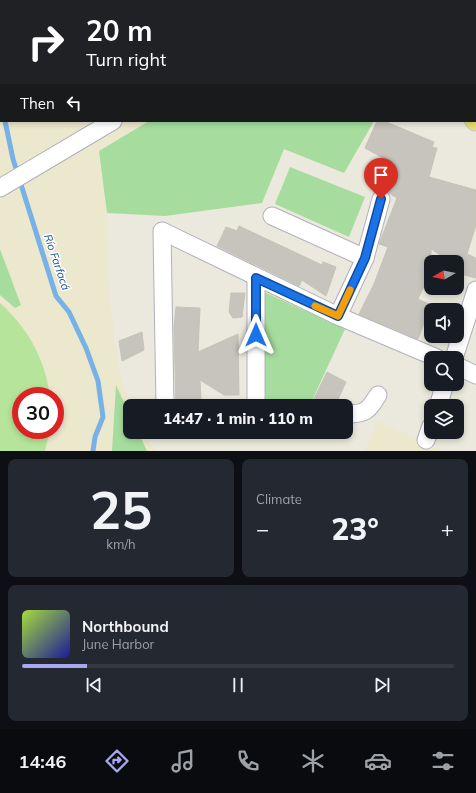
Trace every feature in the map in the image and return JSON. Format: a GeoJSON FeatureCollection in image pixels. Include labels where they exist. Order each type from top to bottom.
{"type":"FeatureCollection","features":[{"type":"Feature","properties":{"kind":"street"},"geometry":{"type":"LineString","coordinates":[[0,188],[110,122]]}},
{"type":"Feature","properties":{"kind":"street"},"geometry":{"type":"LineString","coordinates":[[338,316],[365,258],[381,199]]}},
{"type":"Feature","properties":{"kind":"street"},"geometry":{"type":"LineString","coordinates":[[272,216],[365,258]]}},
{"type":"Feature","properties":{"kind":"street"},"geometry":{"type":"LineString","coordinates":[[165,399],[162,231],[256,278],[338,316],[424,352]]}},
{"type":"Feature","properties":{"kind":"street"},"geometry":{"type":"LineString","coordinates":[[256,278],[256,399]]}},
{"type":"Feature","properties":{"kind":"street"},"geometry":{"type":"LineString","coordinates":[[456,351],[476,290]]}},
{"type":"Feature","properties":{"kind":"street"},"geometry":{"type":"LineString","coordinates":[[464,369],[476,375]]}},
{"type":"Feature","properties":{"kind":"street"},"geometry":{"type":"LineString","coordinates":[[353,414],[368,410],[378,395]]}},
{"type":"Feature","properties":{"kind":"shaded area"},"geometry":{"type":"Polygon","coordinates":[[[0,122],[373,122],[344,173],[284,149],[262,203],[165,216],[107,213],[109,292],[118,366],[123,385],[129,399],[123,399],[123,439],[148,439],[156,451],[0,451],[0,122]]]}},
{"type":"Feature","properties":{"kind":"shaded area"},"geometry":{"type":"Polygon","coordinates":[[[378,421],[443,451],[365,451],[378,421]]]}},
{"type":"Feature","properties":{"kind":"green space"},"geometry":{"type":"Polygon","coordinates":[[[147,122],[373,122],[344,173],[284,149],[262,203],[165,216],[107,213],[99,151],[147,122]]]}},
{"type":"Feature","properties":{"kind":"green space"},"geometry":{"type":"Polygon","coordinates":[[[290,167],[365,197],[349,237],[275,204],[290,167]]]}},
{"type":"Feature","properties":{"kind":"green space"},"geometry":{"type":"Polygon","coordinates":[[[0,249],[21,305],[15,308],[0,295],[0,249]]]}},
{"type":"Feature","properties":{"kind":"green space"},"geometry":{"type":"Polygon","coordinates":[[[262,291],[345,329],[313,399],[264,399],[262,291]]]}},
{"type":"Feature","properties":{"kind":"green space"},"geometry":{"type":"Polygon","coordinates":[[[0,303],[19,323],[34,345],[44,369],[49,387],[12,387],[12,439],[48,439],[45,451],[0,451],[0,303]]]}},
{"type":"Feature","properties":{"kind":"green space"},"geometry":{"type":"Polygon","coordinates":[[[116,385],[123,400],[123,439],[141,439],[147,451],[112,451],[116,385]]]}},
{"type":"Feature","properties":{"kind":"building"},"geometry":{"type":"Polygon","coordinates":[[[377,122],[386,122],[434,142],[432,147],[437,148],[429,177],[476,190],[476,225],[467,254],[476,258],[476,278],[464,275],[464,255],[440,255],[431,249],[431,255],[424,255],[424,286],[418,299],[427,303],[424,303],[424,323],[418,339],[359,314],[374,284],[388,247],[379,244],[397,198],[384,190],[370,185],[383,158],[365,148],[377,122]]]}},
{"type":"Feature","properties":{"kind":"building"},"geometry":{"type":"Polygon","coordinates":[[[239,226],[322,265],[323,262],[336,267],[326,296],[302,280],[299,286],[217,246],[226,227],[237,231],[239,226]]]}},
{"type":"Feature","properties":{"kind":"building"},"geometry":{"type":"Polygon","coordinates":[[[231,293],[245,293],[242,317],[233,318],[229,312],[231,293]]]}},
{"type":"Feature","properties":{"kind":"building"},"geometry":{"type":"Polygon","coordinates":[[[176,307],[200,308],[198,352],[238,334],[239,395],[224,395],[200,380],[201,399],[176,399],[174,328],[176,307]]]}},
{"type":"Feature","properties":{"kind":"building"},"geometry":{"type":"Polygon","coordinates":[[[142,332],[144,350],[122,361],[119,341],[142,332]]]}},
{"type":"Feature","properties":{"kind":"building"},"geometry":{"type":"Polygon","coordinates":[[[327,372],[346,382],[338,399],[314,399],[327,372]]]}},
{"type":"Feature","properties":{"kind":"waterway","name":"Río Farfacá"},"geometry":{"type":"LineString","coordinates":[[5,122],[13,159],[56,296],[69,312],[86,348],[98,381],[103,417],[95,437],[93,451]]}},
{"type":"Feature","properties":{"kind":"slow traffic"},"geometry":{"type":"LineString","coordinates":[[315,306],[338,316],[350,290]]}},
{"type":"Feature","properties":{"kind":"route"},"geometry":{"type":"LineString","coordinates":[[256,335],[256,278],[338,316],[365,258],[381,199]]}}]}
